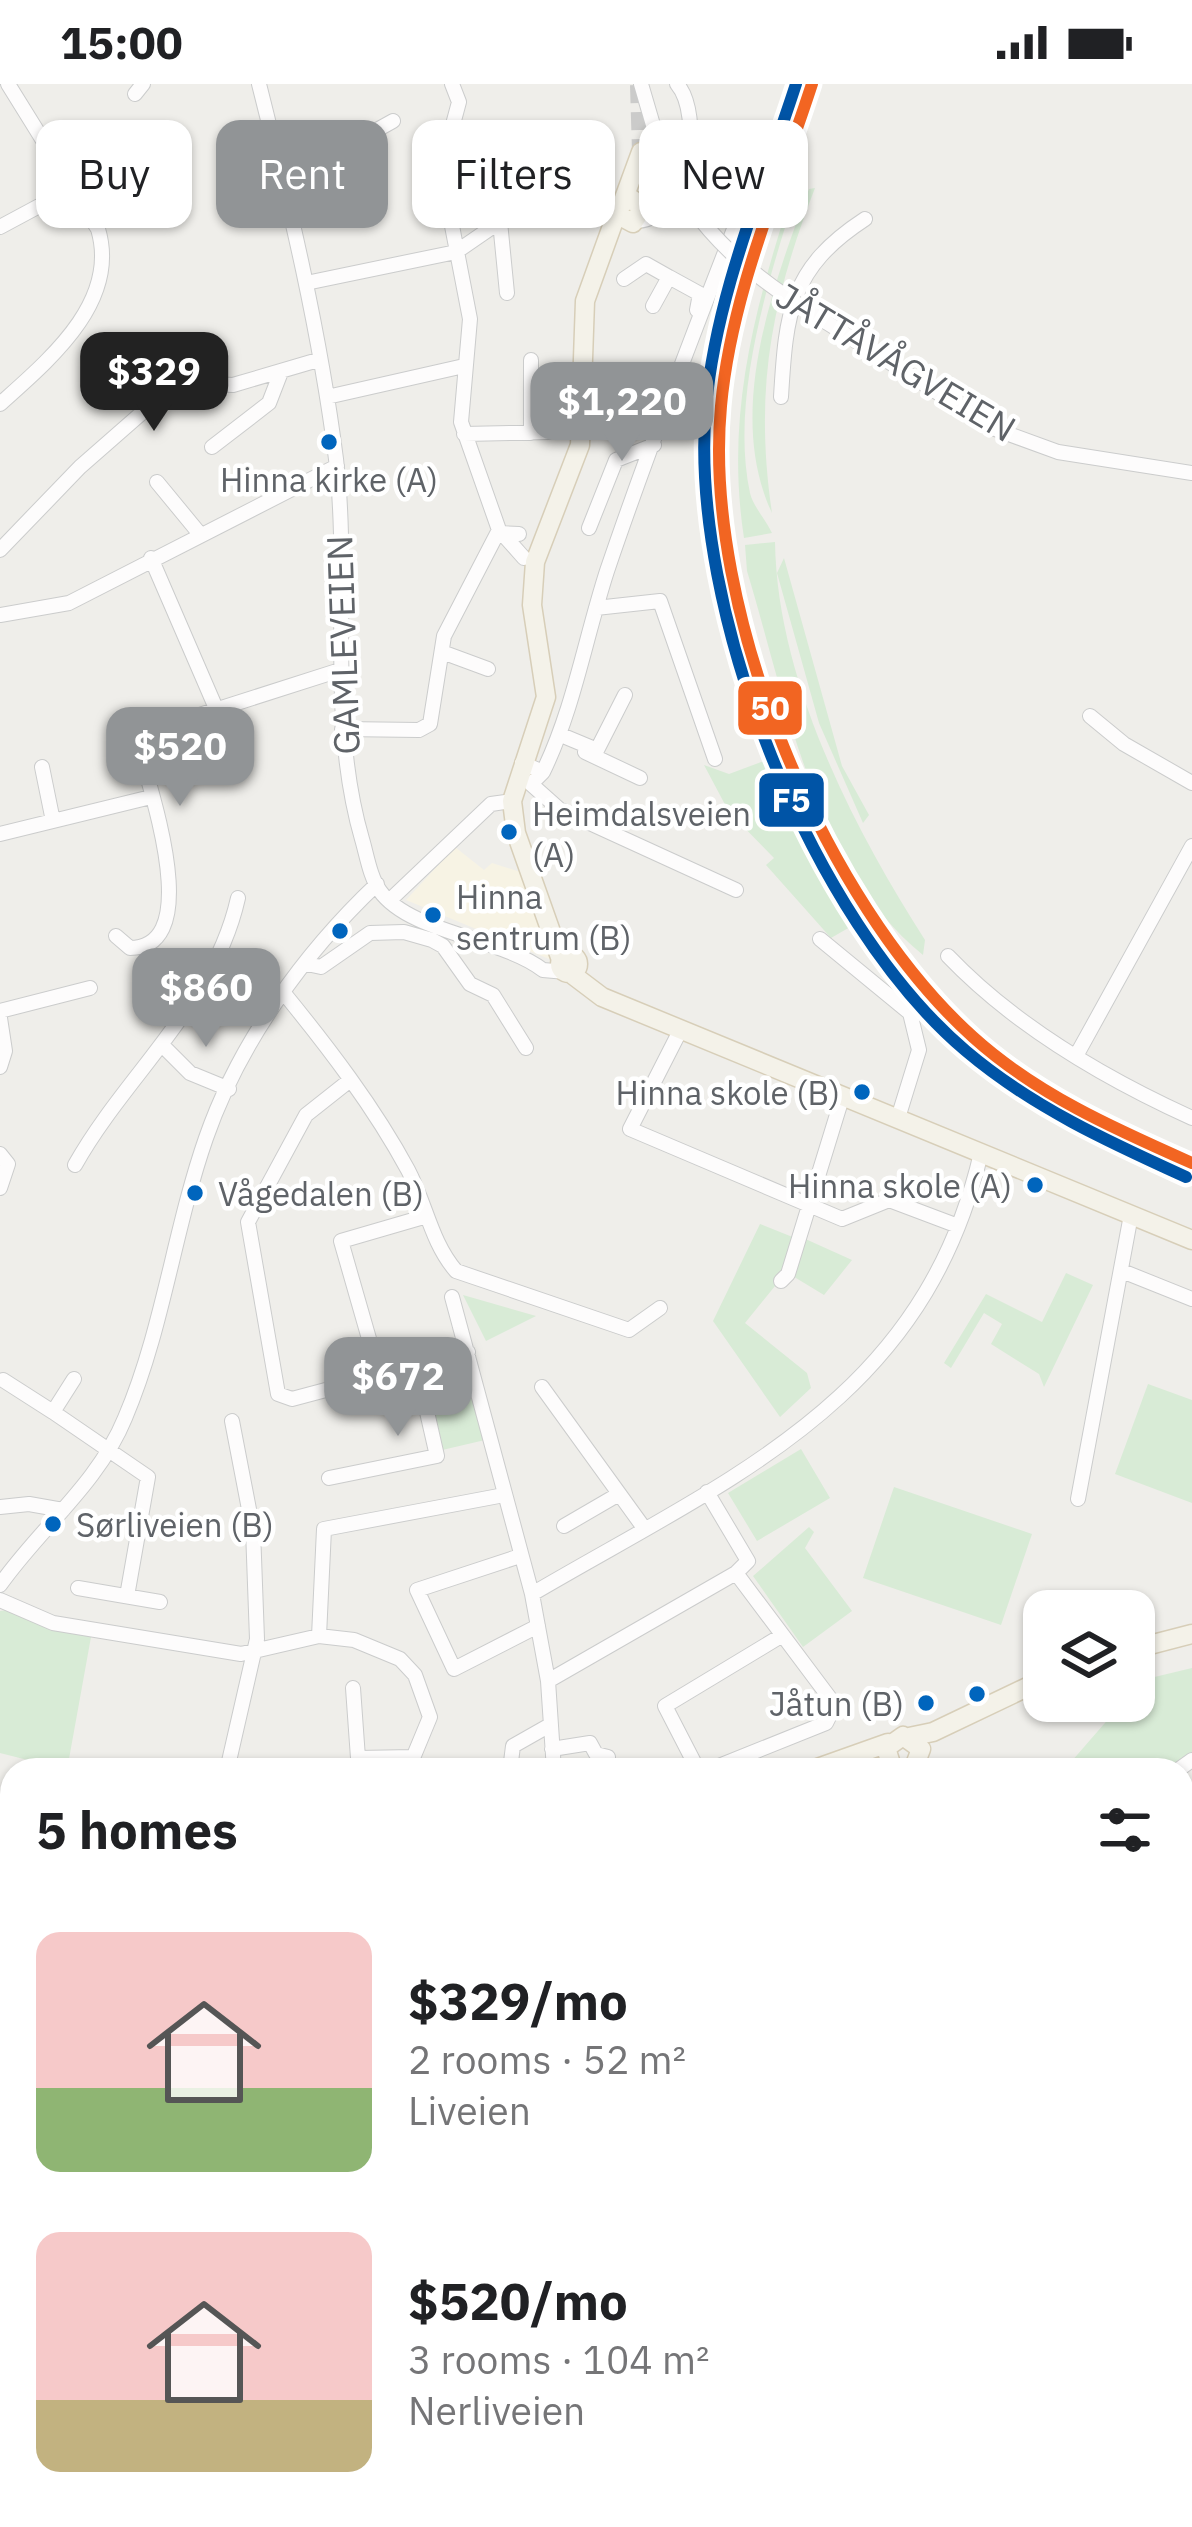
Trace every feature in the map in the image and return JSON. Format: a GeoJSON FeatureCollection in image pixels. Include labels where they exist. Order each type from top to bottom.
{"type":"FeatureCollection","features":[{"type":"Feature","properties":{"kind":"main road"},"geometry":{"type":"LineString","coordinates":[[631,212],[596,264],[582,320],[580,446],[533,577],[546,697],[512,801],[516,833],[568,964],[610,998],[1192,1240]]}},
{"type":"Feature","properties":{"kind":"main road"},"geometry":{"type":"LineString","coordinates":[[1155,1644],[1192,1634]]}},
{"type":"Feature","properties":{"kind":"main road"},"geometry":{"type":"LineString","coordinates":[[894,1758],[909,1737],[933,1732],[1023,1689]]}},
{"type":"Feature","properties":{"kind":"main road"},"geometry":{"type":"LineString","coordinates":[[924,1758],[959,1718]]}},
{"type":"Feature","properties":{"kind":"main road"},"geometry":{"type":"LineString","coordinates":[[909,1737],[918,1744],[917,1758]]}},
{"type":"Feature","properties":{"kind":"street"},"geometry":{"type":"LineString","coordinates":[[8,84],[36,129]]}},
{"type":"Feature","properties":{"kind":"street","name":"GAMLEVEIEN"},"geometry":{"type":"LineString","coordinates":[[260,84],[268,120]]}},
{"type":"Feature","properties":{"kind":"street"},"geometry":{"type":"LineString","coordinates":[[452,84],[460,102],[441,169],[470,319],[464,434],[500,531],[524,558]]}},
{"type":"Feature","properties":{"kind":"street","name":"JÅTTÅVÅGVEIEN"},"geometry":{"type":"LineString","coordinates":[[641,84],[663,159],[709,234],[765,284],[995,429],[1058,452],[1192,473]]}},
{"type":"Feature","properties":{"kind":"street"},"geometry":{"type":"LineString","coordinates":[[631,212],[666,209],[686,180],[687,105],[677,84]]}},
{"type":"Feature","properties":{"kind":"street"},"geometry":{"type":"LineString","coordinates":[[388,124],[393,121]]}},
{"type":"Feature","properties":{"kind":"street"},"geometry":{"type":"LineString","coordinates":[[0,227],[36,209]]}},
{"type":"Feature","properties":{"kind":"street"},"geometry":{"type":"LineString","coordinates":[[781,397],[789,312],[801,280],[822,251],[865,219]]}},
{"type":"Feature","properties":{"kind":"street"},"geometry":{"type":"LineString","coordinates":[[0,404],[63,344],[104,270],[97,228]]}},
{"type":"Feature","properties":{"kind":"street","name":"GAMLEVEIEN"},"geometry":{"type":"LineString","coordinates":[[291,228],[337,466],[342,729],[356,816],[377,884],[390,900],[538,965],[568,964]]}},
{"type":"Feature","properties":{"kind":"street"},"geometry":{"type":"LineString","coordinates":[[310,282],[455,252],[491,228]]}},
{"type":"Feature","properties":{"kind":"street"},"geometry":{"type":"LineString","coordinates":[[505,228],[507,293]]}},
{"type":"Feature","properties":{"kind":"street"},"geometry":{"type":"LineString","coordinates":[[734,228],[694,327],[596,608],[560,737],[543,772],[531,784],[559,809],[736,890]]}},
{"type":"Feature","properties":{"kind":"street"},"geometry":{"type":"LineString","coordinates":[[624,279],[646,264],[700,294],[694,327]]}},
{"type":"Feature","properties":{"kind":"street"},"geometry":{"type":"LineString","coordinates":[[652,306],[669,278]]}},
{"type":"Feature","properties":{"kind":"street"},"geometry":{"type":"LineString","coordinates":[[0,550],[80,467],[177,382],[233,385],[318,360]]}},
{"type":"Feature","properties":{"kind":"street"},"geometry":{"type":"LineString","coordinates":[[531,360],[531,433]]}},
{"type":"Feature","properties":{"kind":"street"},"geometry":{"type":"LineString","coordinates":[[327,397],[464,366]]}},
{"type":"Feature","properties":{"kind":"street"},"geometry":{"type":"LineString","coordinates":[[212,447],[269,403],[281,371]]}},
{"type":"Feature","properties":{"kind":"street"},"geometry":{"type":"LineString","coordinates":[[654,450],[662,408],[656,375]]}},
{"type":"Feature","properties":{"kind":"street"},"geometry":{"type":"LineString","coordinates":[[464,434],[549,432]]}},
{"type":"Feature","properties":{"kind":"street"},"geometry":{"type":"LineString","coordinates":[[589,528],[616,460],[645,445],[654,450]]}},
{"type":"Feature","properties":{"kind":"street"},"geometry":{"type":"LineString","coordinates":[[0,615],[69,603],[337,466]]}},
{"type":"Feature","properties":{"kind":"street"},"geometry":{"type":"LineString","coordinates":[[157,482],[199,533]]}},
{"type":"Feature","properties":{"kind":"street"},"geometry":{"type":"LineString","coordinates":[[500,531],[519,535]]}},
{"type":"Feature","properties":{"kind":"street"},"geometry":{"type":"LineString","coordinates":[[342,729],[431,726],[442,652],[454,614],[500,531]]}},
{"type":"Feature","properties":{"kind":"street"},"geometry":{"type":"LineString","coordinates":[[152,558],[215,706]]}},
{"type":"Feature","properties":{"kind":"street"},"geometry":{"type":"LineString","coordinates":[[596,608],[660,601],[715,759]]}},
{"type":"Feature","properties":{"kind":"street"},"geometry":{"type":"LineString","coordinates":[[442,652],[488,669]]}},
{"type":"Feature","properties":{"kind":"street"},"geometry":{"type":"LineString","coordinates":[[116,936],[130,948],[140,948],[156,936],[166,913],[171,880],[139,739],[215,706],[340,670]]}},
{"type":"Feature","properties":{"kind":"street"},"geometry":{"type":"LineString","coordinates":[[560,737],[597,751],[625,695]]}},
{"type":"Feature","properties":{"kind":"street"},"geometry":{"type":"LineString","coordinates":[[1090,716],[1124,744],[1192,783]]}},
{"type":"Feature","properties":{"kind":"street"},"geometry":{"type":"LineString","coordinates":[[560,737],[640,778]]}},
{"type":"Feature","properties":{"kind":"street"},"geometry":{"type":"LineString","coordinates":[[522,763],[543,772]]}},
{"type":"Feature","properties":{"kind":"street"},"geometry":{"type":"LineString","coordinates":[[42,767],[53,821]]}},
{"type":"Feature","properties":{"kind":"street"},"geometry":{"type":"LineString","coordinates":[[0,834],[152,797]]}},
{"type":"Feature","properties":{"kind":"street"},"geometry":{"type":"LineString","coordinates":[[390,900],[491,804],[512,801]]}},
{"type":"Feature","properties":{"kind":"street"},"geometry":{"type":"LineString","coordinates":[[1076,1056],[1192,846]]}},
{"type":"Feature","properties":{"kind":"street"},"geometry":{"type":"LineString","coordinates":[[0,1585],[109,1450],[142,1368],[206,1137],[229,1089],[283,992],[377,884]]}},
{"type":"Feature","properties":{"kind":"street"},"geometry":{"type":"LineString","coordinates":[[75,1165],[119,1094],[164,1047],[226,939],[238,898]]}},
{"type":"Feature","properties":{"kind":"street"},"geometry":{"type":"LineString","coordinates":[[307,964],[321,967],[356,938],[381,932],[411,933],[446,949],[470,984],[493,995],[526,1048]]}},
{"type":"Feature","properties":{"kind":"street"},"geometry":{"type":"LineString","coordinates":[[446,949],[462,933]]}},
{"type":"Feature","properties":{"kind":"street"},"geometry":{"type":"LineString","coordinates":[[820,938],[910,1013],[919,1049],[898,1118]]}},
{"type":"Feature","properties":{"kind":"street"},"geometry":{"type":"LineString","coordinates":[[948,956],[989,994],[1076,1056],[1192,1118]]}},
{"type":"Feature","properties":{"kind":"street"},"geometry":{"type":"LineString","coordinates":[[0,1067],[5,1051],[0,1014],[90,988]]}},
{"type":"Feature","properties":{"kind":"street"},"geometry":{"type":"LineString","coordinates":[[283,992],[396,1149],[440,1252],[456,1271],[628,1330],[660,1308]]}},
{"type":"Feature","properties":{"kind":"street"},"geometry":{"type":"LineString","coordinates":[[681,1029],[630,1129],[842,1219],[889,1200],[958,1226]]}},
{"type":"Feature","properties":{"kind":"street"},"geometry":{"type":"LineString","coordinates":[[164,1047],[190,1073],[229,1089]]}},
{"type":"Feature","properties":{"kind":"street"},"geometry":{"type":"LineString","coordinates":[[349,1082],[305,1115],[248,1226],[278,1394],[292,1400],[468,1352]]}},
{"type":"Feature","properties":{"kind":"street"},"geometry":{"type":"LineString","coordinates":[[781,1281],[788,1274],[843,1095]]}},
{"type":"Feature","properties":{"kind":"street"},"geometry":{"type":"LineString","coordinates":[[0,1154],[8,1164],[0,1188]]}},
{"type":"Feature","properties":{"kind":"street"},"geometry":{"type":"LineString","coordinates":[[532,1594],[707,1492],[818,1420],[883,1356],[927,1290],[987,1155]]}},
{"type":"Feature","properties":{"kind":"street"},"geometry":{"type":"LineString","coordinates":[[1078,1499],[1131,1215]]}},
{"type":"Feature","properties":{"kind":"street"},"geometry":{"type":"LineString","coordinates":[[380,1377],[341,1240],[427,1216]]}},
{"type":"Feature","properties":{"kind":"street"},"geometry":{"type":"LineString","coordinates":[[1122,1271],[1192,1299]]}},
{"type":"Feature","properties":{"kind":"street"},"geometry":{"type":"LineString","coordinates":[[452,1297],[532,1594],[548,1681],[553,1758]]}},
{"type":"Feature","properties":{"kind":"street"},"geometry":{"type":"LineString","coordinates":[[329,1478],[437,1456],[417,1368]]}},
{"type":"Feature","properties":{"kind":"street"},"geometry":{"type":"LineString","coordinates":[[52,1412],[74,1378]]}},
{"type":"Feature","properties":{"kind":"street"},"geometry":{"type":"LineString","coordinates":[[3,1380],[145,1474],[149,1486],[127,1596]]}},
{"type":"Feature","properties":{"kind":"street"},"geometry":{"type":"LineString","coordinates":[[542,1387],[644,1528]]}},
{"type":"Feature","properties":{"kind":"street"},"geometry":{"type":"LineString","coordinates":[[230,1758],[253,1655],[253,1530],[232,1421]]}},
{"type":"Feature","properties":{"kind":"street"},"geometry":{"type":"LineString","coordinates":[[548,1681],[736,1573],[748,1561],[707,1492]]}},
{"type":"Feature","properties":{"kind":"street"},"geometry":{"type":"LineString","coordinates":[[564,1526],[619,1494]]}},
{"type":"Feature","properties":{"kind":"street"},"geometry":{"type":"LineString","coordinates":[[319,1636],[324,1529],[504,1495]]}},
{"type":"Feature","properties":{"kind":"street"},"geometry":{"type":"LineString","coordinates":[[0,1507],[29,1504],[63,1510]]}},
{"type":"Feature","properties":{"kind":"street"},"geometry":{"type":"LineString","coordinates":[[520,1556],[417,1590],[454,1669],[538,1626]]}},
{"type":"Feature","properties":{"kind":"street"},"geometry":{"type":"LineString","coordinates":[[736,1573],[835,1705],[833,1716],[737,1758]]}},
{"type":"Feature","properties":{"kind":"street"},"geometry":{"type":"LineString","coordinates":[[78,1588],[160,1602]]}},
{"type":"Feature","properties":{"kind":"street"},"geometry":{"type":"LineString","coordinates":[[0,1600],[53,1623],[253,1655],[319,1636],[354,1640],[400,1659],[415,1676],[430,1717],[413,1758]]}},
{"type":"Feature","properties":{"kind":"street"},"geometry":{"type":"LineString","coordinates":[[692,1758],[664,1706],[781,1636]]}},
{"type":"Feature","properties":{"kind":"street"},"geometry":{"type":"LineString","coordinates":[[353,1688],[357,1758]]}},
{"type":"Feature","properties":{"kind":"street"},"geometry":{"type":"LineString","coordinates":[[512,1758],[514,1747],[550,1725]]}},
{"type":"Feature","properties":{"kind":"street"},"geometry":{"type":"LineString","coordinates":[[552,1749],[590,1743],[596,1754],[608,1757]]}},
{"type":"Feature","properties":{"kind":"shaded area"},"geometry":{"type":"Polygon","coordinates":[[[455,847],[484,870],[492,863],[524,873],[555,952],[549,959],[406,900],[455,847]]]}},
{"type":"Feature","properties":{"kind":"green space"},"geometry":{"type":"Polygon","coordinates":[[[785,228],[757,332],[745,415],[750,493],[772,533],[744,538],[738,444],[742,398],[770,264],[785,228]]]}},
{"type":"Feature","properties":{"kind":"green space"},"geometry":{"type":"Polygon","coordinates":[[[795,228],[801,228],[777,308],[766,386],[772,513],[753,434],[754,392],[759,350],[795,228]]]}},
{"type":"Feature","properties":{"kind":"green space"},"geometry":{"type":"Polygon","coordinates":[[[775,542],[779,594],[804,698],[846,800],[925,940],[923,955],[886,918],[855,876],[809,778],[747,571],[745,545],[775,542]]]}},
{"type":"Feature","properties":{"kind":"green space"},"geometry":{"type":"Polygon","coordinates":[[[784,558],[842,766],[869,815],[863,823],[819,723],[777,573],[784,558]]]}},
{"type":"Feature","properties":{"kind":"green space"},"geometry":{"type":"Polygon","coordinates":[[[780,755],[813,848],[857,923],[831,938],[766,865],[774,858],[729,812],[704,765],[729,774],[780,755]]]}},
{"type":"Feature","properties":{"kind":"green space"},"geometry":{"type":"Polygon","coordinates":[[[760,1224],[795,1238],[784,1275],[745,1323],[807,1373],[811,1388],[780,1417],[713,1321],[760,1224]]]}},
{"type":"Feature","properties":{"kind":"green space"},"geometry":{"type":"Polygon","coordinates":[[[801,1237],[852,1260],[824,1295],[791,1275],[801,1237]]]}},
{"type":"Feature","properties":{"kind":"green space"},"geometry":{"type":"Polygon","coordinates":[[[1066,1273],[1093,1285],[1044,1387],[1039,1374],[991,1344],[1002,1324],[984,1313],[951,1368],[944,1363],[986,1294],[1042,1322],[1066,1273]]]}},
{"type":"Feature","properties":{"kind":"green space"},"geometry":{"type":"Polygon","coordinates":[[[463,1295],[536,1316],[486,1341],[463,1295]]]}},
{"type":"Feature","properties":{"kind":"green space"},"geometry":{"type":"Polygon","coordinates":[[[463,1360],[485,1440],[438,1451],[422,1379],[426,1369],[463,1360]]]}},
{"type":"Feature","properties":{"kind":"green space"},"geometry":{"type":"Polygon","coordinates":[[[1148,1384],[1192,1400],[1192,1503],[1115,1474],[1148,1384]]]}},
{"type":"Feature","properties":{"kind":"green space"},"geometry":{"type":"Polygon","coordinates":[[[801,1449],[830,1498],[757,1541],[728,1493],[801,1449]]]}},
{"type":"Feature","properties":{"kind":"green space"},"geometry":{"type":"Polygon","coordinates":[[[894,1487],[1032,1534],[1001,1625],[863,1578],[894,1487]]]}},
{"type":"Feature","properties":{"kind":"green space"},"geometry":{"type":"Polygon","coordinates":[[[809,1527],[814,1532],[805,1548],[852,1611],[803,1647],[753,1576],[809,1527]]]}},
{"type":"Feature","properties":{"kind":"green space"},"geometry":{"type":"Polygon","coordinates":[[[0,1611],[91,1637],[69,1758],[0,1753],[0,1611]]]}},
{"type":"Feature","properties":{"kind":"green space"},"geometry":{"type":"Polygon","coordinates":[[[1192,1668],[1192,1756],[1074,1758],[1106,1722],[1155,1722],[1155,1677],[1192,1668]]]}},
{"type":"Feature","properties":{"kind":"tunnel"},"geometry":{"type":"LineString","coordinates":[[639,85],[640,120]]}},
{"type":"Feature","properties":{"kind":"transit line","name":"F5"},"geometry":{"type":"LineString","coordinates":[[796,84],[730,283],[706,406],[706,487],[717,574],[739,665],[771,756],[811,843],[857,924],[910,994],[966,1051],[1044,1106],[1186,1177]]}},
{"type":"Feature","properties":{"kind":"transit line","name":"50"},"geometry":{"type":"LineString","coordinates":[[812,84],[745,283],[721,406],[720,486],[731,571],[753,659],[784,747],[822,832],[868,910],[918,979],[973,1037],[1023,1076],[1105,1123],[1192,1163]]}},
{"type":"Feature","properties":{"kind":"place","name":"Hinna kirke (A)"},"geometry":{"type":"Point","coordinates":[329,442]}},
{"type":"Feature","properties":{"kind":"place","name":"Heimdalsveien (A)"},"geometry":{"type":"Point","coordinates":[509,832]}},
{"type":"Feature","properties":{"kind":"place","name":"Hinna sentrum (B)"},"geometry":{"type":"Point","coordinates":[433,915]}},
{"type":"Feature","properties":{"kind":"place","name":"Hinna skole (B)"},"geometry":{"type":"Point","coordinates":[862,1092]}},
{"type":"Feature","properties":{"kind":"place","name":"Hinna skole (A)"},"geometry":{"type":"Point","coordinates":[1035,1185]}},
{"type":"Feature","properties":{"kind":"place","name":"Vågedalen (B)"},"geometry":{"type":"Point","coordinates":[195,1193]}},
{"type":"Feature","properties":{"kind":"place","name":"Sørliveien (B)"},"geometry":{"type":"Point","coordinates":[53,1524]}},
{"type":"Feature","properties":{"kind":"place","name":"Jåtun (B)"},"geometry":{"type":"Point","coordinates":[926,1703]}}]}
